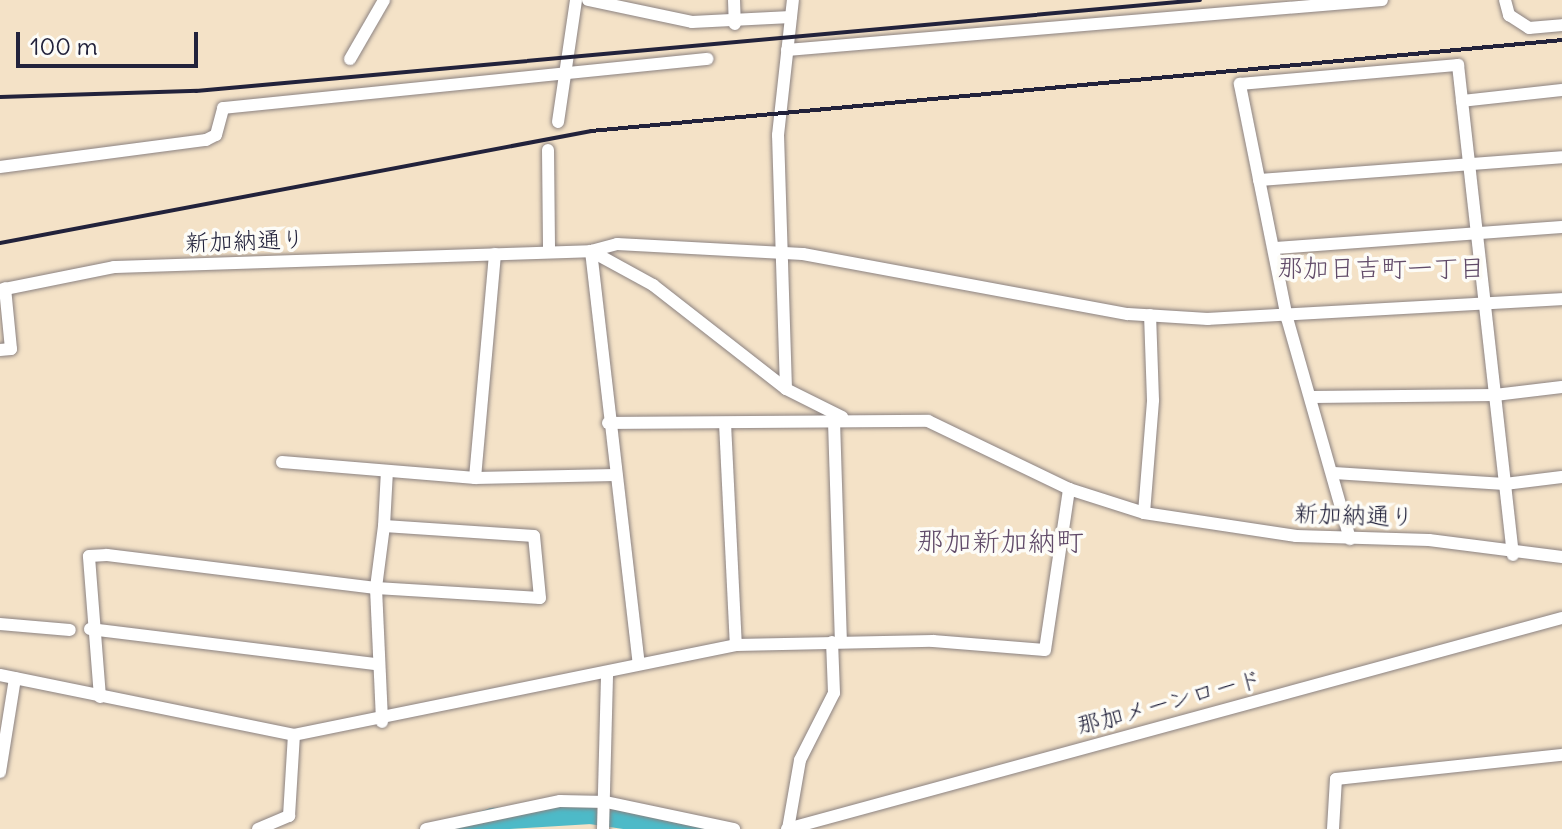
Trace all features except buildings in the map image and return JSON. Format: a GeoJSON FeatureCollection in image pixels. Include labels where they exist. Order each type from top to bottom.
{"type":"FeatureCollection","features":[{"type":"Feature","properties":{"kind":"street"},"geometry":{"type":"LineString","coordinates":[[350,59],[384,0]]}},
{"type":"Feature","properties":{"kind":"street"},"geometry":{"type":"LineString","coordinates":[[558,122],[576,0]]}},
{"type":"Feature","properties":{"kind":"street"},"geometry":{"type":"LineString","coordinates":[[588,0],[735,24],[791,17]]}},
{"type":"Feature","properties":{"kind":"street"},"geometry":{"type":"LineString","coordinates":[[734,0],[735,24]]}},
{"type":"Feature","properties":{"kind":"street"},"geometry":{"type":"LineString","coordinates":[[786,389],[778,253],[787,50],[793,0],[806,0]]}},
{"type":"Feature","properties":{"kind":"street"},"geometry":{"type":"LineString","coordinates":[[787,50],[1382,0]]}},
{"type":"Feature","properties":{"kind":"street"},"geometry":{"type":"LineString","coordinates":[[1505,0],[1509,15],[1529,28],[1562,25]]}},
{"type":"Feature","properties":{"kind":"street"},"geometry":{"type":"LineString","coordinates":[[0,167],[206,140],[216,135],[223,108],[708,59]]}},
{"type":"Feature","properties":{"kind":"street"},"geometry":{"type":"LineString","coordinates":[[1350,539],[1334,473],[1287,318],[1240,84],[1458,65],[1513,555]]}},
{"type":"Feature","properties":{"kind":"street"},"geometry":{"type":"LineString","coordinates":[[1462,101],[1562,90]]}},
{"type":"Feature","properties":{"kind":"street"},"geometry":{"type":"LineString","coordinates":[[548,150],[549,251],[591,251],[617,244],[778,253],[1150,315],[1287,318],[1562,299]]}},
{"type":"Feature","properties":{"kind":"street"},"geometry":{"type":"LineString","coordinates":[[1259,180],[1469,168],[1562,157]]}},
{"type":"Feature","properties":{"kind":"street"},"geometry":{"type":"LineString","coordinates":[[1275,248],[1477,237],[1562,227]]}},
{"type":"Feature","properties":{"kind":"street","name":"新加納通り"},"geometry":{"type":"LineString","coordinates":[[3,289],[114,267],[549,251]]}},
{"type":"Feature","properties":{"kind":"street"},"geometry":{"type":"LineString","coordinates":[[591,251],[653,285],[786,389],[840,420]]}},
{"type":"Feature","properties":{"kind":"street"},"geometry":{"type":"LineString","coordinates":[[591,251],[608,423],[639,663]]}},
{"type":"Feature","properties":{"kind":"street"},"geometry":{"type":"LineString","coordinates":[[475,478],[495,254]]}},
{"type":"Feature","properties":{"kind":"street"},"geometry":{"type":"LineString","coordinates":[[0,350],[11,349],[3,289]]}},
{"type":"Feature","properties":{"kind":"street"},"geometry":{"type":"LineString","coordinates":[[1144,513],[1153,400],[1150,315]]}},
{"type":"Feature","properties":{"kind":"street"},"geometry":{"type":"LineString","coordinates":[[1312,397],[1495,395],[1562,387]]}},
{"type":"Feature","properties":{"kind":"street"},"geometry":{"type":"LineString","coordinates":[[0,675],[294,735],[382,722],[639,663],[736,645],[836,642],[1045,650],[1069,489],[952,428],[902,418],[608,423]]}},
{"type":"Feature","properties":{"kind":"street"},"geometry":{"type":"LineString","coordinates":[[788,829],[800,760],[834,693],[840,420]]}},
{"type":"Feature","properties":{"kind":"street"},"geometry":{"type":"LineString","coordinates":[[725,423],[736,645]]}},
{"type":"Feature","properties":{"kind":"street"},"geometry":{"type":"LineString","coordinates":[[282,462],[475,478],[615,475]]}},
{"type":"Feature","properties":{"kind":"street"},"geometry":{"type":"LineString","coordinates":[[382,722],[377,664],[376,588],[387,471]]}},
{"type":"Feature","properties":{"kind":"street"},"geometry":{"type":"LineString","coordinates":[[1334,473],[1505,484],[1562,477]]}},
{"type":"Feature","properties":{"kind":"street","name":"新加納通り"},"geometry":{"type":"LineString","coordinates":[[1069,489],[1144,513],[1350,539],[1429,540],[1513,555],[1562,557]]}},
{"type":"Feature","properties":{"kind":"street"},"geometry":{"type":"LineString","coordinates":[[100,697],[90,629],[89,556],[376,588],[540,598],[534,536],[384,526]]}},
{"type":"Feature","properties":{"kind":"street","name":"那加メーンロード"},"geometry":{"type":"LineString","coordinates":[[788,829],[1562,618]]}},
{"type":"Feature","properties":{"kind":"street"},"geometry":{"type":"LineString","coordinates":[[0,624],[70,630]]}},
{"type":"Feature","properties":{"kind":"street"},"geometry":{"type":"LineString","coordinates":[[90,629],[377,664]]}},
{"type":"Feature","properties":{"kind":"street"},"geometry":{"type":"LineString","coordinates":[[603,828],[607,672]]}},
{"type":"Feature","properties":{"kind":"street"},"geometry":{"type":"LineString","coordinates":[[0,772],[15,678]]}},
{"type":"Feature","properties":{"kind":"street"},"geometry":{"type":"LineString","coordinates":[[258,829],[289,816],[294,735]]}},
{"type":"Feature","properties":{"kind":"street"},"geometry":{"type":"LineString","coordinates":[[1333,829],[1336,779],[1505,756],[1562,755]]}},
{"type":"Feature","properties":{"kind":"street"},"geometry":{"type":"LineString","coordinates":[[426,829],[514,805],[605,807],[734,829]]}},
{"type":"Feature","properties":{"kind":"waterway"},"geometry":{"type":"LineString","coordinates":[[462,829],[493,819],[591,813],[697,829]]}},
{"type":"Feature","properties":{"kind":"railway"},"geometry":{"type":"LineString","coordinates":[[0,97],[196,91],[1200,0]]}},
{"type":"Feature","properties":{"kind":"railway"},"geometry":{"type":"LineString","coordinates":[[0,243],[591,131],[1562,40]]}},
{"type":"Feature","properties":{"kind":"district","name":"那加日吉町一丁目"},"geometry":{"type":"Point","coordinates":[1381,268]}},
{"type":"Feature","properties":{"kind":"district","name":"那加新加納町"},"geometry":{"type":"Point","coordinates":[1000,541]}}]}
